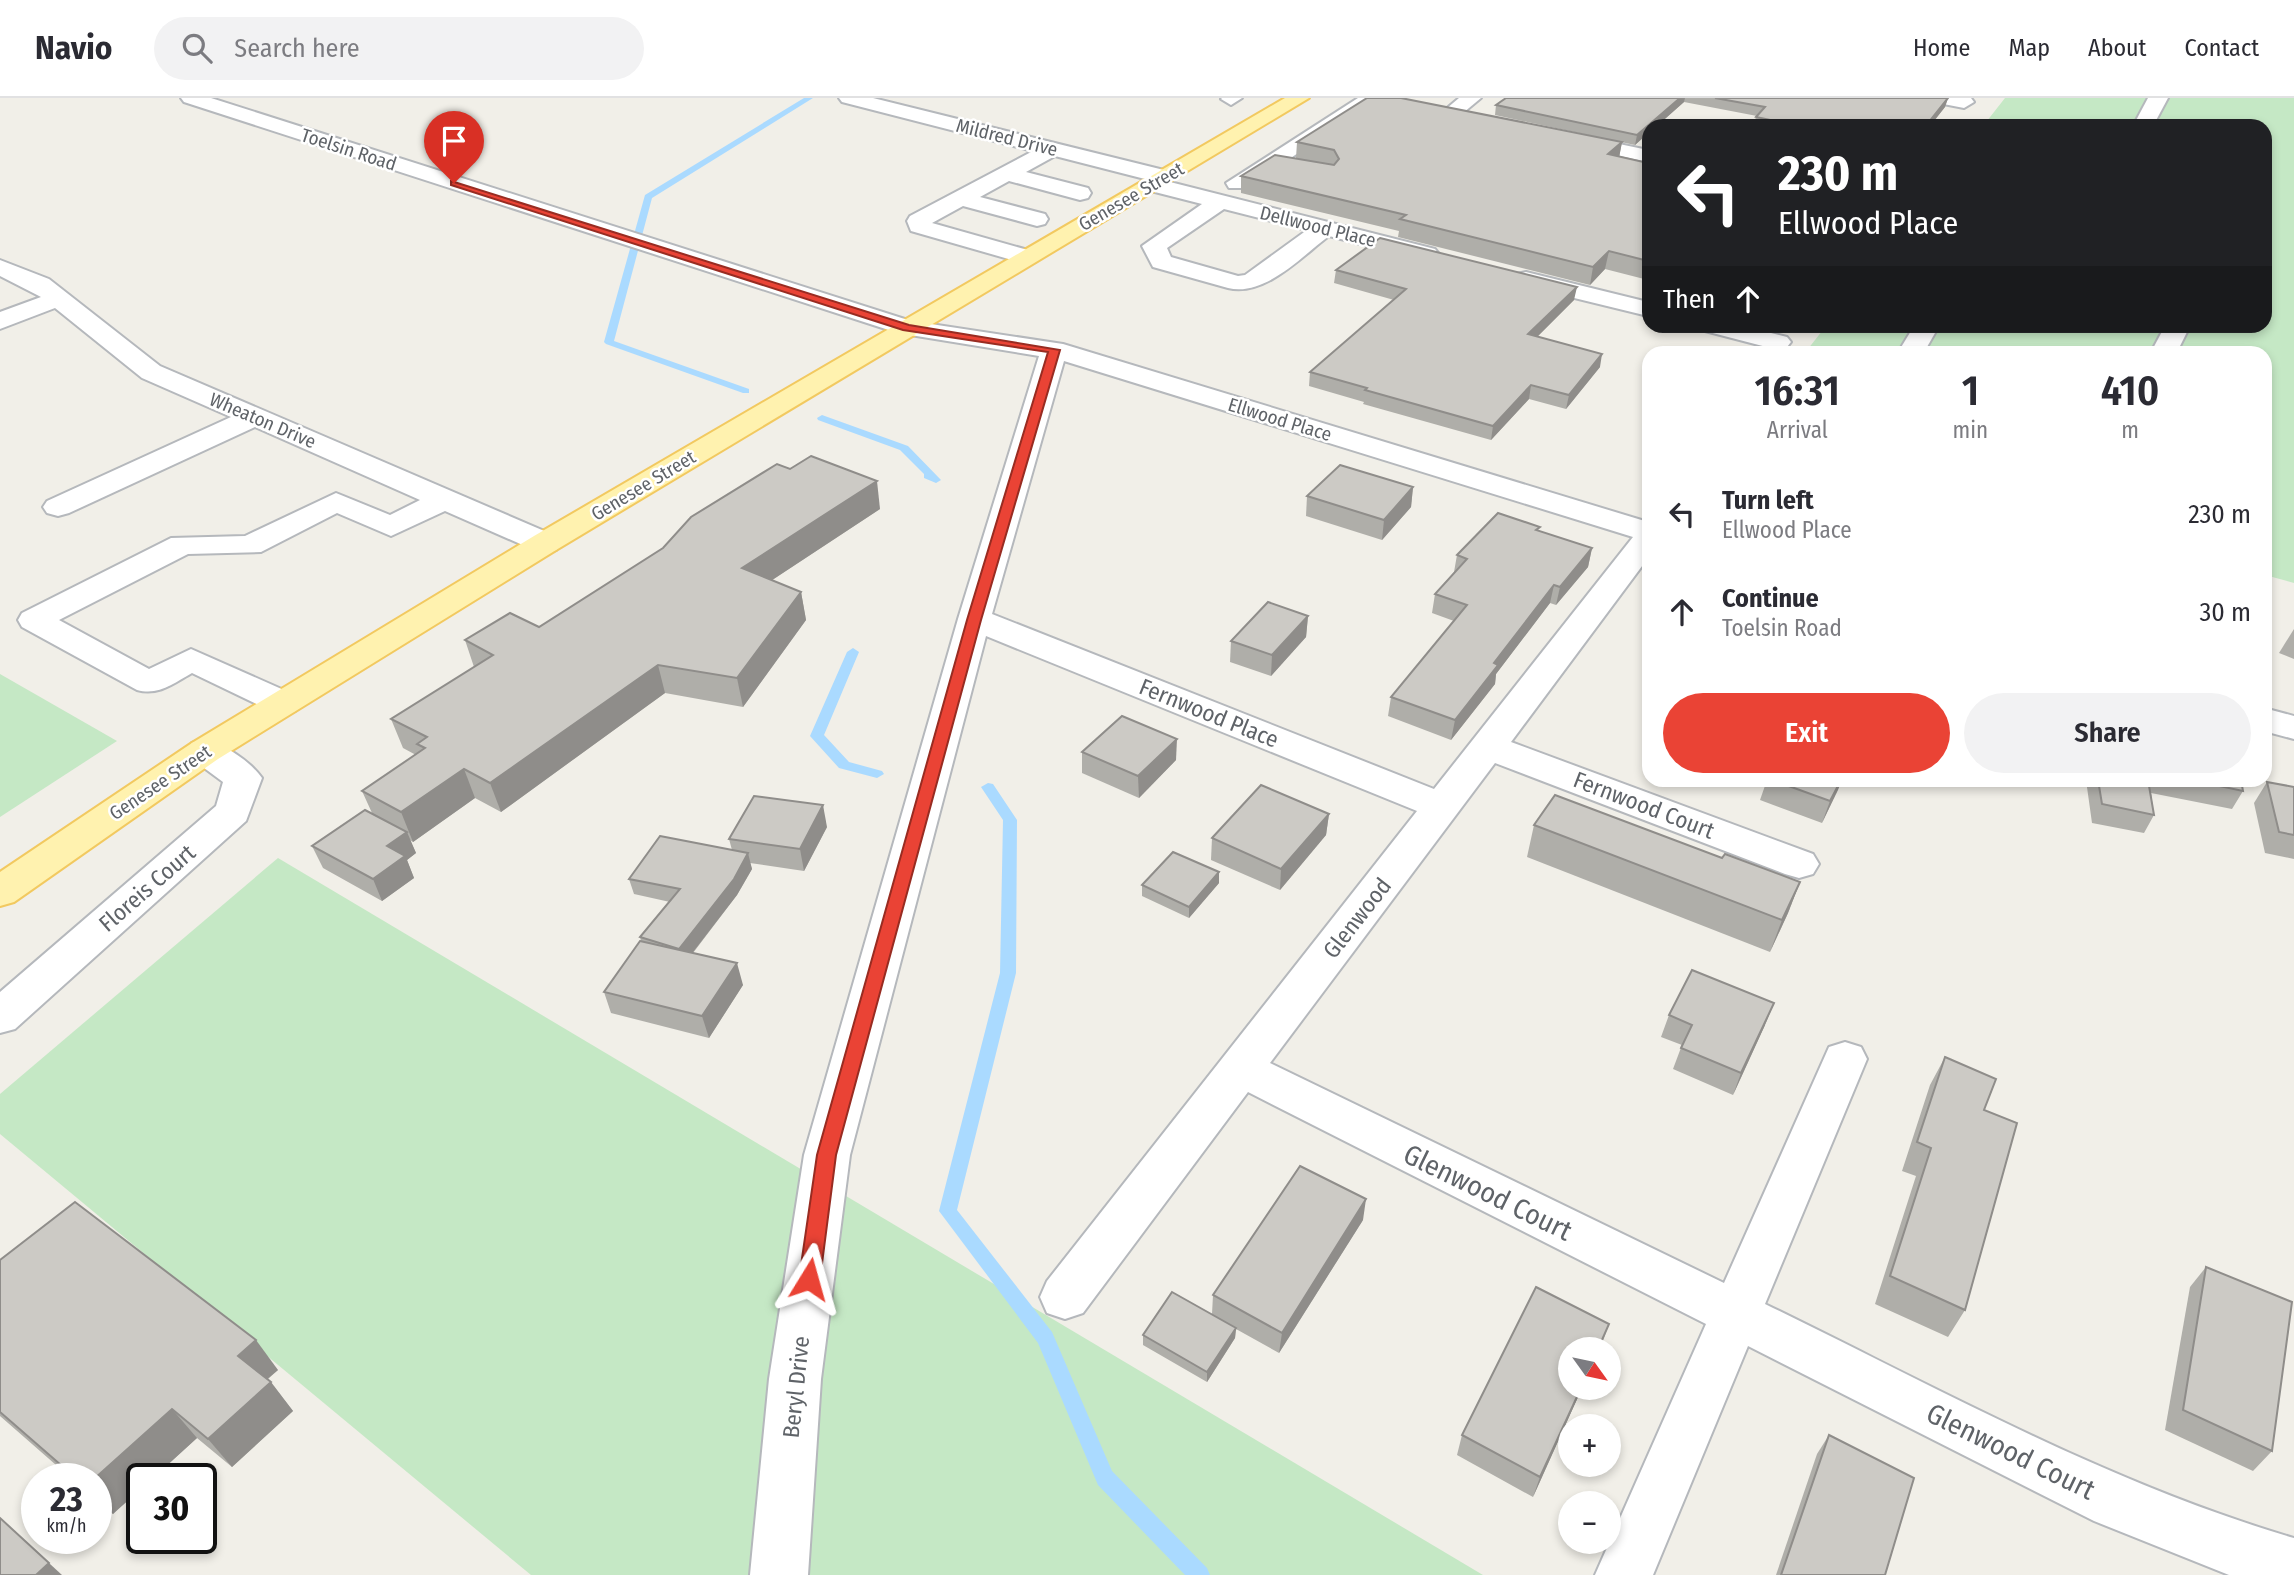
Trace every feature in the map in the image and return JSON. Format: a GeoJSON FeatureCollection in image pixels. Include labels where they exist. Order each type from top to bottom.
{"type":"FeatureCollection","features":[{"type":"Feature","properties":{"kind":"main road","name":"Genesee Street"},"geometry":{"type":"LineString","coordinates":[[0,892],[205,751],[283,703],[545,543],[1299,98]]}},
{"type":"Feature","properties":{"kind":"street","name":"Toelsin Road"},"geometry":{"type":"LineString","coordinates":[[191,98],[907,328]]}},
{"type":"Feature","properties":{"kind":"street","name":"Mildred Drive"},"geometry":{"type":"LineString","coordinates":[[849,98],[1052,149],[1157,181]]}},
{"type":"Feature","properties":{"kind":"street"},"geometry":{"type":"LineString","coordinates":[[1450,114],[1471,98]]}},
{"type":"Feature","properties":{"kind":"street"},"geometry":{"type":"LineString","coordinates":[[1940,98],[1964,102]]}},
{"type":"Feature","properties":{"kind":"street"},"geometry":{"type":"LineString","coordinates":[[2147,119],[2158,98]]}},
{"type":"Feature","properties":{"kind":"street"},"geometry":{"type":"LineString","coordinates":[[1325,228],[1252,281],[1237,283],[1161,262],[1154,246],[1271,162],[1379,99]]}},
{"type":"Feature","properties":{"kind":"street"},"geometry":{"type":"LineString","coordinates":[[1427,109],[1476,120]]}},
{"type":"Feature","properties":{"kind":"street"},"geometry":{"type":"LineString","coordinates":[[1556,136],[1642,155]]}},
{"type":"Feature","properties":{"kind":"street"},"geometry":{"type":"LineString","coordinates":[[1027,257],[919,226],[918,221],[1052,149]]}},
{"type":"Feature","properties":{"kind":"street"},"geometry":{"type":"LineString","coordinates":[[1271,162],[1298,168]]}},
{"type":"Feature","properties":{"kind":"street"},"geometry":{"type":"LineString","coordinates":[[1006,173],[1080,193]]}},
{"type":"Feature","properties":{"kind":"street","name":"Dellwood Place"},"geometry":{"type":"LineString","coordinates":[[1157,181],[1216,201],[1446,258]]}},
{"type":"Feature","properties":{"kind":"street"},"geometry":{"type":"LineString","coordinates":[[960,198],[1037,219]]}},
{"type":"Feature","properties":{"kind":"street","name":"Wheaton Drive"},"geometry":{"type":"LineString","coordinates":[[0,267],[40,284],[151,372],[545,543]]}},
{"type":"Feature","properties":{"kind":"street"},"geometry":{"type":"LineString","coordinates":[[1500,272],[1642,308]]}},
{"type":"Feature","properties":{"kind":"street"},"geometry":{"type":"LineString","coordinates":[[0,321],[59,298]]}},
{"type":"Feature","properties":{"kind":"street","name":"Ellwood Place"},"geometry":{"type":"LineString","coordinates":[[907,328],[1054,350],[1642,530]]}},
{"type":"Feature","properties":{"kind":"street"},"geometry":{"type":"LineString","coordinates":[[1742,333],[1778,342]]}},
{"type":"Feature","properties":{"kind":"street","name":"Beryl Drive"},"geometry":{"type":"LineString","coordinates":[[779,1575],[795,1379],[827,1155],[974,620],[1054,350]]}},
{"type":"Feature","properties":{"kind":"street"},"geometry":{"type":"LineString","coordinates":[[58,507],[254,416]]}},
{"type":"Feature","properties":{"kind":"street"},"geometry":{"type":"LineString","coordinates":[[283,703],[191,659],[149,683],[34,620],[182,545],[250,545],[336,502],[391,527],[444,499]]}},
{"type":"Feature","properties":{"kind":"street","name":"Glenwood"},"geometry":{"type":"LineString","coordinates":[[1065,1297],[1642,546]]}},
{"type":"Feature","properties":{"kind":"street","name":"Fernwood Place"},"geometry":{"type":"LineString","coordinates":[[974,620],[1443,807]]}},
{"type":"Feature","properties":{"kind":"street"},"geometry":{"type":"LineString","coordinates":[[2272,721],[2294,728]]}},
{"type":"Feature","properties":{"kind":"street","name":"Fernwood Court"},"geometry":{"type":"LineString","coordinates":[[1489,747],[1799,864]]}},
{"type":"Feature","properties":{"kind":"street","name":"Floreis Court"},"geometry":{"type":"LineString","coordinates":[[0,1017],[233,812],[243,778],[205,751]]}},
{"type":"Feature","properties":{"kind":"street"},"geometry":{"type":"LineString","coordinates":[[1624,1575],[1845,1059]]}},
{"type":"Feature","properties":{"kind":"street","name":"Glenwood Court"},"geometry":{"type":"LineString","coordinates":[[1241,1068],[2114,1502],[2237,1550],[2294,1567]]}},
{"type":"Feature","properties":{"kind":"green space"},"geometry":{"type":"Polygon","coordinates":[[[2005,98],[2294,98],[2294,583],[2272,577],[2272,346],[1810,346],[1820,333],[2272,333],[2272,119],[1988,119],[2005,98]]]}},
{"type":"Feature","properties":{"kind":"green space"},"geometry":{"type":"Polygon","coordinates":[[[0,674],[117,741],[0,817],[0,674]]]}},
{"type":"Feature","properties":{"kind":"green space"},"geometry":{"type":"Polygon","coordinates":[[[278,858],[1483,1575],[531,1575],[0,1134],[0,1094],[278,858]]]}},
{"type":"Feature","properties":{"kind":"building"},"geometry":{"type":"Polygon","coordinates":[[[1367,98],[1401,98],[1622,142],[1608,154],[1642,162],[1642,259],[1609,251],[1593,267],[1400,219],[1406,215],[1241,176],[1275,155],[1334,165],[1339,159],[1334,150],[1297,142],[1367,98]]]}},
{"type":"Feature","properties":{"kind":"building"},"geometry":{"type":"Polygon","coordinates":[[[1506,98],[1680,98],[1656,119],[1642,119],[1642,131],[1637,135],[1496,105],[1506,98]]]}},
{"type":"Feature","properties":{"kind":"building"},"geometry":{"type":"Polygon","coordinates":[[[1715,98],[1948,98],[1931,119],[1756,117],[1765,107],[1715,98]]]}},
{"type":"Feature","properties":{"kind":"building"},"geometry":{"type":"Polygon","coordinates":[[[1380,238],[1577,287],[1528,334],[1602,354],[1569,395],[1531,385],[1493,426],[1310,372],[1406,289],[1336,270],[1380,238]]]}},
{"type":"Feature","properties":{"kind":"building"},"geometry":{"type":"Polygon","coordinates":[[[811,456],[877,481],[742,568],[801,592],[737,678],[658,665],[490,783],[464,769],[401,812],[362,791],[425,748],[417,744],[427,737],[391,719],[493,655],[465,640],[510,613],[539,627],[663,548],[691,517],[777,464],[790,469],[811,456]]]}},
{"type":"Feature","properties":{"kind":"building"},"geometry":{"type":"Polygon","coordinates":[[[1340,465],[1413,487],[1384,520],[1307,496],[1340,465]]]}},
{"type":"Feature","properties":{"kind":"building"},"geometry":{"type":"Polygon","coordinates":[[[1498,513],[1540,527],[1536,530],[1592,548],[1560,587],[1554,585],[1494,663],[1498,665],[1455,720],[1391,697],[1467,605],[1435,594],[1467,559],[1457,555],[1498,513]]]}},
{"type":"Feature","properties":{"kind":"building"},"geometry":{"type":"Polygon","coordinates":[[[1268,602],[1308,616],[1272,655],[1231,641],[1268,602]]]}},
{"type":"Feature","properties":{"kind":"building"},"geometry":{"type":"Polygon","coordinates":[[[1122,716],[1177,739],[1138,776],[1082,752],[1122,716]]]}},
{"type":"Feature","properties":{"kind":"building"},"geometry":{"type":"Polygon","coordinates":[[[2272,783],[2294,787],[2294,835],[2279,832],[2268,787],[2272,787],[2272,783]]]}},
{"type":"Feature","properties":{"kind":"building"},"geometry":{"type":"Polygon","coordinates":[[[1261,785],[1329,814],[1281,869],[1212,838],[1261,785]]]}},
{"type":"Feature","properties":{"kind":"building"},"geometry":{"type":"Polygon","coordinates":[[[1791,787],[1837,787],[1830,801],[1791,787]]]}},
{"type":"Feature","properties":{"kind":"building"},"geometry":{"type":"Polygon","coordinates":[[[2099,787],[2149,787],[2154,815],[2102,804],[2099,787]]]}},
{"type":"Feature","properties":{"kind":"building"},"geometry":{"type":"Polygon","coordinates":[[[2224,787],[2242,787],[2243,791],[2224,787]]]}},
{"type":"Feature","properties":{"kind":"building"},"geometry":{"type":"Polygon","coordinates":[[[1555,795],[1722,858],[1725,854],[1800,882],[1782,920],[1534,825],[1555,795]]]}},
{"type":"Feature","properties":{"kind":"building"},"geometry":{"type":"Polygon","coordinates":[[[754,796],[823,805],[800,849],[729,839],[754,796]]]}},
{"type":"Feature","properties":{"kind":"building"},"geometry":{"type":"Polygon","coordinates":[[[365,810],[407,832],[387,846],[405,856],[373,879],[312,846],[365,810]]]}},
{"type":"Feature","properties":{"kind":"building"},"geometry":{"type":"Polygon","coordinates":[[[660,836],[748,853],[734,879],[679,949],[640,937],[680,889],[629,879],[660,836]]]}},
{"type":"Feature","properties":{"kind":"building"},"geometry":{"type":"Polygon","coordinates":[[[1173,852],[1219,872],[1189,907],[1142,885],[1173,852]]]}},
{"type":"Feature","properties":{"kind":"building"},"geometry":{"type":"Polygon","coordinates":[[[640,941],[737,963],[702,1016],[604,992],[640,941]]]}},
{"type":"Feature","properties":{"kind":"building"},"geometry":{"type":"Polygon","coordinates":[[[1692,970],[1774,1003],[1741,1073],[1681,1048],[1692,1025],[1669,1015],[1692,970]]]}},
{"type":"Feature","properties":{"kind":"building"},"geometry":{"type":"Polygon","coordinates":[[[1945,1057],[1996,1079],[1984,1110],[2017,1123],[1965,1310],[1890,1276],[1931,1148],[1917,1142],[1945,1057]]]}},
{"type":"Feature","properties":{"kind":"building"},"geometry":{"type":"Polygon","coordinates":[[[1300,1166],[1366,1199],[1282,1333],[1213,1295],[1300,1166]]]}},
{"type":"Feature","properties":{"kind":"building"},"geometry":{"type":"Polygon","coordinates":[[[75,1202],[256,1340],[238,1356],[271,1382],[208,1439],[172,1409],[112,1463],[59,1463],[0,1412],[0,1260],[75,1202]]]}},
{"type":"Feature","properties":{"kind":"building"},"geometry":{"type":"Polygon","coordinates":[[[2206,1267],[2292,1302],[2272,1451],[2183,1410],[2206,1267]]]}},
{"type":"Feature","properties":{"kind":"building"},"geometry":{"type":"Polygon","coordinates":[[[1536,1287],[1609,1324],[1603,1337],[1558,1337],[1558,1400],[1575,1400],[1569,1414],[1558,1414],[1558,1438],[1540,1477],[1462,1435],[1536,1287]]]}},
{"type":"Feature","properties":{"kind":"building"},"geometry":{"type":"Polygon","coordinates":[[[1172,1292],[1236,1328],[1207,1372],[1143,1335],[1172,1292]]]}},
{"type":"Feature","properties":{"kind":"building"},"geometry":{"type":"Polygon","coordinates":[[[1829,1435],[1914,1478],[1885,1575],[1781,1575],[1829,1435]]]}},
{"type":"Feature","properties":{"kind":"building"},"geometry":{"type":"Polygon","coordinates":[[[0,1518],[21,1537],[21,1554],[39,1554],[49,1563],[36,1575],[0,1575],[0,1518]]]}},
{"type":"Feature","properties":{"kind":"waterway"},"geometry":{"type":"LineString","coordinates":[[746,391],[609,342],[648,197],[809,98]]}},
{"type":"Feature","properties":{"kind":"waterway"},"geometry":{"type":"LineString","coordinates":[[822,418],[904,448],[936,480],[928,476]]}},
{"type":"Feature","properties":{"kind":"waterway"},"geometry":{"type":"LineString","coordinates":[[853,652],[817,736],[844,765],[877,774]]}},
{"type":"Feature","properties":{"kind":"waterway"},"geometry":{"type":"LineString","coordinates":[[988,787],[1010,820],[1008,973],[948,1211],[1045,1338],[1105,1478],[1200,1575]]}},
{"type":"Feature","properties":{"kind":"route"},"geometry":{"type":"LineString","coordinates":[[454,183],[907,328],[1054,350],[974,620],[827,1155],[809,1279]]}}]}
